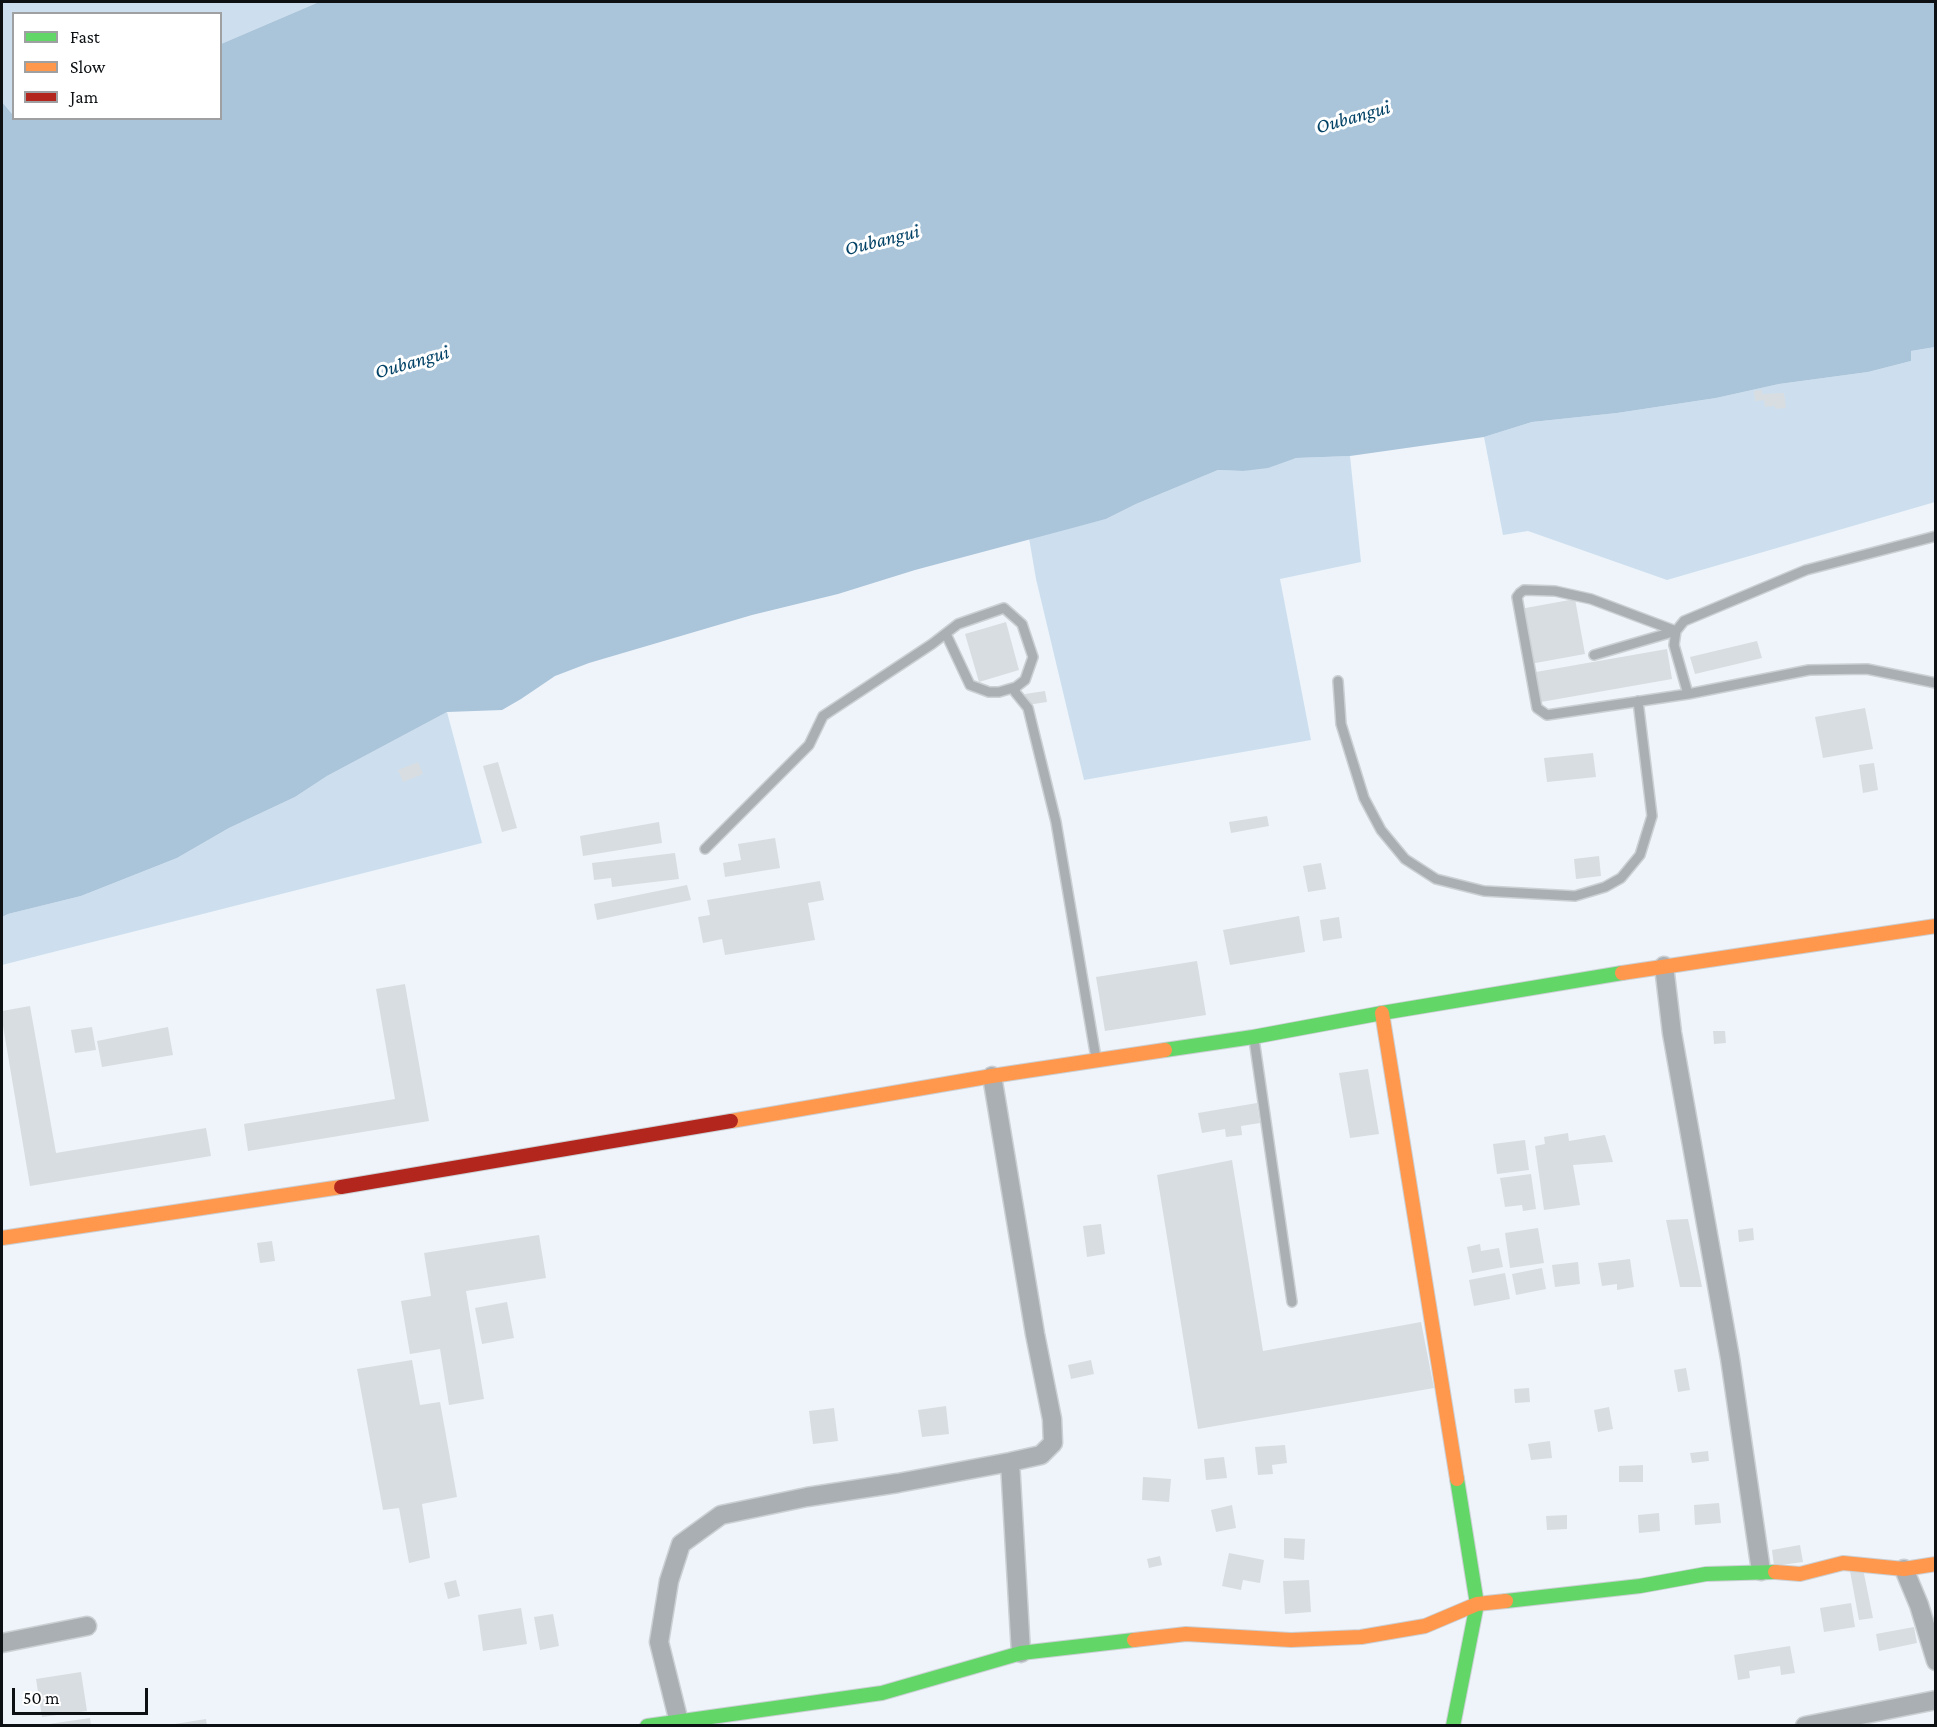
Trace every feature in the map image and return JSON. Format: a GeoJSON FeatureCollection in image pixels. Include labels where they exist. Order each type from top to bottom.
{"type":"FeatureCollection","features":[{"type":"Feature","properties":{"kind":"street"},"geometry":{"type":"LineString","coordinates":[[2,1238],[330,1189],[992,1077],[1253,1037],[1664,966],[1935,926]]}},
{"type":"Feature","properties":{"kind":"street"},"geometry":{"type":"LineString","coordinates":[[1664,966],[1672,1033],[1730,1358],[1761,1571]]}},
{"type":"Feature","properties":{"kind":"street"},"geometry":{"type":"LineString","coordinates":[[1382,1013],[1477,1604],[1453,1725]]}},
{"type":"Feature","properties":{"kind":"street"},"geometry":{"type":"LineString","coordinates":[[680,1722],[659,1642],[669,1581],[681,1544],[722,1515],[807,1497],[1010,1462],[1041,1455],[1053,1443],[1052,1419],[1033,1322],[992,1077]]}},
{"type":"Feature","properties":{"kind":"street"},"geometry":{"type":"LineString","coordinates":[[1010,1462],[1021,1653]]}},
{"type":"Feature","properties":{"kind":"street"},"geometry":{"type":"LineString","coordinates":[[647,1725],[882,1693],[1021,1653],[1185,1634],[1291,1640],[1361,1637],[1425,1626],[1477,1604],[1640,1586],[1706,1574],[1761,1571],[1800,1574],[1843,1563],[1904,1569],[1935,1564]]}},
{"type":"Feature","properties":{"kind":"street"},"geometry":{"type":"LineString","coordinates":[[1904,1569],[1919,1605],[1935,1660]]}},
{"type":"Feature","properties":{"kind":"street"},"geometry":{"type":"LineString","coordinates":[[2,1643],[87,1626]]}},
{"type":"Feature","properties":{"kind":"street"},"geometry":{"type":"LineString","coordinates":[[1805,1725],[1935,1700]]}},
{"type":"Feature","properties":{"kind":"lane"},"geometry":{"type":"LineString","coordinates":[[1688,694],[1674,645],[1676,632],[1684,621],[1806,570],[1935,536]]}},
{"type":"Feature","properties":{"kind":"lane"},"geometry":{"type":"LineString","coordinates":[[1676,632],[1582,597],[1555,591],[1524,590],[1517,597],[1537,708],[1547,715],[1688,694],[1809,670],[1867,669],[1935,683]]}},
{"type":"Feature","properties":{"kind":"lane"},"geometry":{"type":"LineString","coordinates":[[705,849],[809,745],[823,716],[958,624],[1004,608],[1022,624],[1033,657],[1025,680],[1016,687],[999,692],[989,692],[970,685],[946,634]]}},
{"type":"Feature","properties":{"kind":"lane"},"geometry":{"type":"LineString","coordinates":[[1594,655],[1676,632]]}},
{"type":"Feature","properties":{"kind":"lane"},"geometry":{"type":"LineString","coordinates":[[1338,681],[1341,724],[1364,798],[1381,830],[1405,859],[1436,879],[1484,891],[1575,896],[1605,887],[1621,878],[1640,855],[1652,816],[1638,701]]}},
{"type":"Feature","properties":{"kind":"lane"},"geometry":{"type":"LineString","coordinates":[[1016,687],[1015,692],[1028,708],[1056,822],[1097,1060]]}},
{"type":"Feature","properties":{"kind":"lane"},"geometry":{"type":"LineString","coordinates":[[1253,1037],[1292,1302]]}},
{"type":"Feature","properties":{"kind":"shaded area"},"geometry":{"type":"Polygon","coordinates":[[[2,2],[319,2],[222,44],[222,12],[12,12],[12,114],[2,102],[2,2]]]}},
{"type":"Feature","properties":{"kind":"shaded area"},"geometry":{"type":"Polygon","coordinates":[[[1935,347],[1935,502],[1667,580],[1528,531],[1503,535],[1484,437],[1532,422],[1617,413],[1716,398],[1779,384],[1868,372],[1911,361],[1911,351],[1935,347]]]}},
{"type":"Feature","properties":{"kind":"shaded area"},"geometry":{"type":"Polygon","coordinates":[[[1350,456],[1361,562],[1280,579],[1311,740],[1084,780],[1036,579],[1029,538],[1106,519],[1218,470],[1243,471],[1296,458],[1350,456]]]}},
{"type":"Feature","properties":{"kind":"shaded area"},"geometry":{"type":"Polygon","coordinates":[[[447,712],[482,843],[2,965],[2,917],[81,896],[177,858],[229,828],[295,797],[327,776],[447,712]]]}},
{"type":"Feature","properties":{"kind":"water","name":"Oubangui"},"geometry":{"type":"Polygon","coordinates":[[[319,2],[1935,2],[1935,347],[1911,351],[1911,361],[1868,372],[1779,384],[1716,398],[1617,413],[1532,422],[1484,437],[1350,456],[1296,458],[1268,468],[1243,471],[1218,470],[1106,519],[915,570],[838,594],[752,615],[589,663],[555,676],[502,710],[447,712],[327,776],[295,797],[229,828],[177,858],[81,896],[2,917],[2,102],[12,114],[12,120],[222,120],[222,44],[319,2]]]}},
{"type":"Feature","properties":{"kind":"building"},"geometry":{"type":"Polygon","coordinates":[[[1762,390],[1762,394],[1784,393],[1786,408],[1765,407],[1764,400],[1755,401],[1754,391],[1762,390]]]}},
{"type":"Feature","properties":{"kind":"building"},"geometry":{"type":"Polygon","coordinates":[[[1575,599],[1585,654],[1530,664],[1520,609],[1575,599]]]}},
{"type":"Feature","properties":{"kind":"building"},"geometry":{"type":"Polygon","coordinates":[[[1006,622],[1019,670],[979,682],[965,634],[1006,622]]]}},
{"type":"Feature","properties":{"kind":"building"},"geometry":{"type":"Polygon","coordinates":[[[1757,641],[1762,658],[1695,674],[1690,657],[1757,641]]]}},
{"type":"Feature","properties":{"kind":"building"},"geometry":{"type":"Polygon","coordinates":[[[1667,649],[1672,679],[1541,702],[1536,672],[1667,649]]]}},
{"type":"Feature","properties":{"kind":"building"},"geometry":{"type":"Polygon","coordinates":[[[1045,691],[1047,702],[1027,705],[1025,694],[1045,691]]]}},
{"type":"Feature","properties":{"kind":"building"},"geometry":{"type":"Polygon","coordinates":[[[1865,708],[1873,749],[1823,758],[1815,717],[1865,708]]]}},
{"type":"Feature","properties":{"kind":"building"},"geometry":{"type":"Polygon","coordinates":[[[1593,753],[1596,777],[1547,782],[1544,758],[1593,753]]]}},
{"type":"Feature","properties":{"kind":"building"},"geometry":{"type":"Polygon","coordinates":[[[418,762],[423,774],[403,782],[398,770],[418,762]]]}},
{"type":"Feature","properties":{"kind":"building"},"geometry":{"type":"Polygon","coordinates":[[[498,762],[517,828],[502,832],[483,766],[498,762]]]}},
{"type":"Feature","properties":{"kind":"building"},"geometry":{"type":"Polygon","coordinates":[[[1874,763],[1878,790],[1863,793],[1859,765],[1874,763]]]}},
{"type":"Feature","properties":{"kind":"building"},"geometry":{"type":"Polygon","coordinates":[[[1267,816],[1269,826],[1231,833],[1229,822],[1267,816]]]}},
{"type":"Feature","properties":{"kind":"building"},"geometry":{"type":"Polygon","coordinates":[[[659,822],[662,843],[583,856],[580,836],[659,822]]]}},
{"type":"Feature","properties":{"kind":"building"},"geometry":{"type":"Polygon","coordinates":[[[775,838],[780,868],[725,877],[723,863],[741,860],[738,844],[775,838]]]}},
{"type":"Feature","properties":{"kind":"building"},"geometry":{"type":"Polygon","coordinates":[[[675,853],[679,879],[612,887],[611,878],[594,880],[592,863],[675,853]]]}},
{"type":"Feature","properties":{"kind":"building"},"geometry":{"type":"Polygon","coordinates":[[[1599,856],[1601,876],[1576,879],[1574,859],[1599,856]]]}},
{"type":"Feature","properties":{"kind":"building"},"geometry":{"type":"Polygon","coordinates":[[[1321,863],[1326,889],[1308,892],[1303,866],[1321,863]]]}},
{"type":"Feature","properties":{"kind":"building"},"geometry":{"type":"Polygon","coordinates":[[[820,881],[824,900],[808,903],[815,940],[725,955],[722,939],[703,943],[698,917],[710,915],[707,900],[820,881]]]}},
{"type":"Feature","properties":{"kind":"building"},"geometry":{"type":"Polygon","coordinates":[[[687,885],[691,900],[597,920],[594,904],[687,885]]]}},
{"type":"Feature","properties":{"kind":"building"},"geometry":{"type":"Polygon","coordinates":[[[1299,916],[1305,952],[1230,965],[1223,930],[1299,916]]]}},
{"type":"Feature","properties":{"kind":"building"},"geometry":{"type":"Polygon","coordinates":[[[1339,917],[1342,938],[1323,941],[1320,920],[1339,917]]]}},
{"type":"Feature","properties":{"kind":"building"},"geometry":{"type":"Polygon","coordinates":[[[1197,961],[1206,1015],[1105,1031],[1096,977],[1197,961]]]}},
{"type":"Feature","properties":{"kind":"building"},"geometry":{"type":"Polygon","coordinates":[[[405,984],[429,1121],[248,1151],[244,1124],[395,1099],[376,989],[405,984]]]}},
{"type":"Feature","properties":{"kind":"building"},"geometry":{"type":"Polygon","coordinates":[[[30,1006],[56,1153],[206,1128],[211,1156],[30,1186],[2,1011],[30,1006]]]}},
{"type":"Feature","properties":{"kind":"building"},"geometry":{"type":"Polygon","coordinates":[[[92,1027],[96,1050],[75,1053],[71,1030],[92,1027]]]}},
{"type":"Feature","properties":{"kind":"building"},"geometry":{"type":"Polygon","coordinates":[[[168,1027],[173,1055],[102,1067],[97,1041],[168,1027]]]}},
{"type":"Feature","properties":{"kind":"building"},"geometry":{"type":"Polygon","coordinates":[[[1713,1031],[1725,1031],[1726,1043],[1714,1044],[1713,1031]]]}},
{"type":"Feature","properties":{"kind":"building"},"geometry":{"type":"Polygon","coordinates":[[[1368,1069],[1379,1134],[1350,1138],[1339,1073],[1368,1069]]]}},
{"type":"Feature","properties":{"kind":"building"},"geometry":{"type":"Polygon","coordinates":[[[1257,1103],[1260,1123],[1241,1126],[1242,1135],[1226,1137],[1225,1129],[1202,1133],[1198,1113],[1257,1103]]]}},
{"type":"Feature","properties":{"kind":"building"},"geometry":{"type":"Polygon","coordinates":[[[1568,1133],[1569,1141],[1605,1135],[1613,1162],[1573,1165],[1580,1205],[1544,1210],[1535,1146],[1545,1144],[1544,1137],[1568,1133]]]}},
{"type":"Feature","properties":{"kind":"building"},"geometry":{"type":"Polygon","coordinates":[[[1525,1140],[1529,1170],[1497,1174],[1493,1144],[1525,1140]]]}},
{"type":"Feature","properties":{"kind":"building"},"geometry":{"type":"Polygon","coordinates":[[[1232,1160],[1263,1351],[1421,1322],[1434,1388],[1198,1429],[1157,1175],[1232,1160]]]}},
{"type":"Feature","properties":{"kind":"building"},"geometry":{"type":"Polygon","coordinates":[[[1531,1174],[1536,1209],[1523,1211],[1522,1205],[1505,1207],[1500,1178],[1531,1174]]]}},
{"type":"Feature","properties":{"kind":"building"},"geometry":{"type":"Polygon","coordinates":[[[1688,1219],[1702,1287],[1680,1287],[1666,1220],[1688,1219]]]}},
{"type":"Feature","properties":{"kind":"building"},"geometry":{"type":"Polygon","coordinates":[[[1101,1224],[1105,1254],[1087,1257],[1083,1226],[1101,1224]]]}},
{"type":"Feature","properties":{"kind":"building"},"geometry":{"type":"Polygon","coordinates":[[[1538,1228],[1544,1263],[1510,1268],[1505,1233],[1538,1228]]]}},
{"type":"Feature","properties":{"kind":"building"},"geometry":{"type":"Polygon","coordinates":[[[1753,1228],[1754,1240],[1739,1242],[1738,1230],[1753,1228]]]}},
{"type":"Feature","properties":{"kind":"building"},"geometry":{"type":"Polygon","coordinates":[[[539,1235],[546,1278],[466,1291],[484,1399],[449,1405],[440,1349],[410,1354],[401,1301],[431,1296],[424,1253],[539,1235]]]}},
{"type":"Feature","properties":{"kind":"building"},"geometry":{"type":"Polygon","coordinates":[[[272,1241],[275,1261],[260,1263],[257,1243],[272,1241]]]}},
{"type":"Feature","properties":{"kind":"building"},"geometry":{"type":"Polygon","coordinates":[[[1480,1244],[1481,1251],[1499,1248],[1503,1267],[1472,1273],[1467,1247],[1480,1244]]]}},
{"type":"Feature","properties":{"kind":"building"},"geometry":{"type":"Polygon","coordinates":[[[1630,1259],[1634,1287],[1617,1290],[1617,1284],[1602,1286],[1598,1263],[1630,1259]]]}},
{"type":"Feature","properties":{"kind":"building"},"geometry":{"type":"Polygon","coordinates":[[[1578,1262],[1580,1284],[1555,1287],[1552,1265],[1578,1262]]]}},
{"type":"Feature","properties":{"kind":"building"},"geometry":{"type":"Polygon","coordinates":[[[1542,1268],[1546,1289],[1516,1295],[1512,1274],[1542,1268]]]}},
{"type":"Feature","properties":{"kind":"building"},"geometry":{"type":"Polygon","coordinates":[[[1505,1273],[1510,1299],[1474,1306],[1469,1280],[1505,1273]]]}},
{"type":"Feature","properties":{"kind":"building"},"geometry":{"type":"Polygon","coordinates":[[[507,1302],[514,1338],[482,1344],[475,1308],[507,1302]]]}},
{"type":"Feature","properties":{"kind":"building"},"geometry":{"type":"Polygon","coordinates":[[[412,1360],[420,1405],[440,1402],[457,1497],[422,1504],[430,1558],[409,1563],[399,1508],[383,1510],[357,1369],[412,1360]]]}},
{"type":"Feature","properties":{"kind":"building"},"geometry":{"type":"Polygon","coordinates":[[[1091,1360],[1094,1374],[1071,1379],[1068,1365],[1091,1360]]]}},
{"type":"Feature","properties":{"kind":"building"},"geometry":{"type":"Polygon","coordinates":[[[1686,1368],[1690,1390],[1678,1392],[1674,1370],[1686,1368]]]}},
{"type":"Feature","properties":{"kind":"building"},"geometry":{"type":"Polygon","coordinates":[[[1529,1388],[1530,1402],[1515,1403],[1514,1389],[1529,1388]]]}},
{"type":"Feature","properties":{"kind":"building"},"geometry":{"type":"Polygon","coordinates":[[[946,1406],[949,1434],[922,1437],[918,1410],[946,1406]]]}},
{"type":"Feature","properties":{"kind":"building"},"geometry":{"type":"Polygon","coordinates":[[[1609,1407],[1613,1429],[1598,1432],[1594,1410],[1609,1407]]]}},
{"type":"Feature","properties":{"kind":"building"},"geometry":{"type":"Polygon","coordinates":[[[834,1408],[838,1441],[813,1444],[809,1411],[834,1408]]]}},
{"type":"Feature","properties":{"kind":"building"},"geometry":{"type":"Polygon","coordinates":[[[1550,1441],[1552,1458],[1531,1460],[1528,1444],[1550,1441]]]}},
{"type":"Feature","properties":{"kind":"building"},"geometry":{"type":"Polygon","coordinates":[[[1285,1445],[1287,1463],[1272,1465],[1273,1474],[1258,1475],[1255,1447],[1285,1445]]]}},
{"type":"Feature","properties":{"kind":"building"},"geometry":{"type":"Polygon","coordinates":[[[1708,1451],[1709,1461],[1692,1463],[1690,1453],[1708,1451]]]}},
{"type":"Feature","properties":{"kind":"building"},"geometry":{"type":"Polygon","coordinates":[[[1224,1457],[1227,1478],[1206,1480],[1204,1459],[1224,1457]]]}},
{"type":"Feature","properties":{"kind":"building"},"geometry":{"type":"Polygon","coordinates":[[[1643,1465],[1643,1482],[1619,1482],[1619,1466],[1643,1465]]]}},
{"type":"Feature","properties":{"kind":"building"},"geometry":{"type":"Polygon","coordinates":[[[1143,1477],[1171,1479],[1169,1502],[1142,1500],[1143,1477]]]}},
{"type":"Feature","properties":{"kind":"building"},"geometry":{"type":"Polygon","coordinates":[[[1719,1503],[1721,1523],[1695,1525],[1694,1505],[1719,1503]]]}},
{"type":"Feature","properties":{"kind":"building"},"geometry":{"type":"Polygon","coordinates":[[[1232,1505],[1236,1528],[1216,1532],[1211,1510],[1232,1505]]]}},
{"type":"Feature","properties":{"kind":"building"},"geometry":{"type":"Polygon","coordinates":[[[1659,1513],[1660,1531],[1639,1533],[1638,1515],[1659,1513]]]}},
{"type":"Feature","properties":{"kind":"building"},"geometry":{"type":"Polygon","coordinates":[[[1567,1515],[1567,1529],[1547,1530],[1546,1516],[1567,1515]]]}},
{"type":"Feature","properties":{"kind":"building"},"geometry":{"type":"Polygon","coordinates":[[[1284,1538],[1305,1539],[1304,1560],[1284,1558],[1284,1538]]]}},
{"type":"Feature","properties":{"kind":"building"},"geometry":{"type":"Polygon","coordinates":[[[1800,1545],[1803,1562],[1774,1566],[1772,1550],[1800,1545]]]}},
{"type":"Feature","properties":{"kind":"building"},"geometry":{"type":"Polygon","coordinates":[[[1229,1553],[1264,1560],[1260,1583],[1243,1580],[1241,1590],[1222,1586],[1229,1553]]]}},
{"type":"Feature","properties":{"kind":"building"},"geometry":{"type":"Polygon","coordinates":[[[1160,1556],[1162,1565],[1149,1568],[1147,1559],[1160,1556]]]}},
{"type":"Feature","properties":{"kind":"building"},"geometry":{"type":"Polygon","coordinates":[[[1863,1569],[1873,1618],[1859,1620],[1850,1571],[1863,1569]]]}},
{"type":"Feature","properties":{"kind":"building"},"geometry":{"type":"Polygon","coordinates":[[[456,1580],[460,1596],[448,1599],[444,1583],[456,1580]]]}},
{"type":"Feature","properties":{"kind":"building"},"geometry":{"type":"Polygon","coordinates":[[[1309,1580],[1311,1612],[1285,1614],[1283,1581],[1309,1580]]]}},
{"type":"Feature","properties":{"kind":"building"},"geometry":{"type":"Polygon","coordinates":[[[1851,1603],[1855,1627],[1824,1632],[1820,1608],[1851,1603]]]}},
{"type":"Feature","properties":{"kind":"building"},"geometry":{"type":"Polygon","coordinates":[[[521,1608],[527,1644],[483,1651],[478,1615],[521,1608]]]}},
{"type":"Feature","properties":{"kind":"building"},"geometry":{"type":"Polygon","coordinates":[[[553,1614],[559,1646],[540,1650],[534,1617],[553,1614]]]}},
{"type":"Feature","properties":{"kind":"building"},"geometry":{"type":"Polygon","coordinates":[[[1914,1627],[1917,1643],[1879,1651],[1876,1634],[1914,1627]]]}},
{"type":"Feature","properties":{"kind":"building"},"geometry":{"type":"Polygon","coordinates":[[[1790,1646],[1795,1673],[1781,1675],[1780,1666],[1749,1671],[1750,1678],[1738,1680],[1734,1655],[1790,1646]]]}},
{"type":"Feature","properties":{"kind":"building"},"geometry":{"type":"Polygon","coordinates":[[[81,1672],[87,1711],[42,1717],[36,1679],[81,1672]]]}},
{"type":"Feature","properties":{"kind":"building"},"geometry":{"type":"Polygon","coordinates":[[[90,1718],[91,1726],[49,1726],[49,1724],[90,1718]]]}},
{"type":"Feature","properties":{"kind":"building"},"geometry":{"type":"Polygon","coordinates":[[[206,1719],[207,1726],[175,1726],[175,1724],[206,1719]]]}},
{"type":"Feature","properties":{"kind":"traffic: fast"},"geometry":{"type":"LineString","coordinates":[[1165,1050],[1253,1037],[1622,973]]}},
{"type":"Feature","properties":{"kind":"traffic: fast"},"geometry":{"type":"LineString","coordinates":[[1453,1726],[1477,1604],[1457,1479]]}},
{"type":"Feature","properties":{"kind":"traffic: fast"},"geometry":{"type":"LineString","coordinates":[[1506,1601],[1640,1586],[1706,1574],[1775,1572]]}},
{"type":"Feature","properties":{"kind":"traffic: fast"},"geometry":{"type":"LineString","coordinates":[[647,1726],[882,1693],[1021,1653],[1134,1640]]}},
{"type":"Feature","properties":{"kind":"traffic: slow"},"geometry":{"type":"LineString","coordinates":[[1622,973],[1936,926]]}},
{"type":"Feature","properties":{"kind":"traffic: slow"},"geometry":{"type":"LineString","coordinates":[[1382,1013],[1457,1479]]}},
{"type":"Feature","properties":{"kind":"traffic: slow"},"geometry":{"type":"LineString","coordinates":[[731,1121],[992,1076],[1165,1050]]}},
{"type":"Feature","properties":{"kind":"traffic: slow"},"geometry":{"type":"LineString","coordinates":[[2,1238],[341,1187]]}},
{"type":"Feature","properties":{"kind":"traffic: slow"},"geometry":{"type":"LineString","coordinates":[[1775,1572],[1800,1574],[1843,1563],[1904,1569],[1936,1564]]}},
{"type":"Feature","properties":{"kind":"traffic: slow"},"geometry":{"type":"LineString","coordinates":[[1134,1640],[1186,1634],[1291,1640],[1361,1637],[1425,1626],[1477,1604],[1506,1601]]}},
{"type":"Feature","properties":{"kind":"traffic: jam"},"geometry":{"type":"LineString","coordinates":[[341,1187],[731,1121]]}}]}
